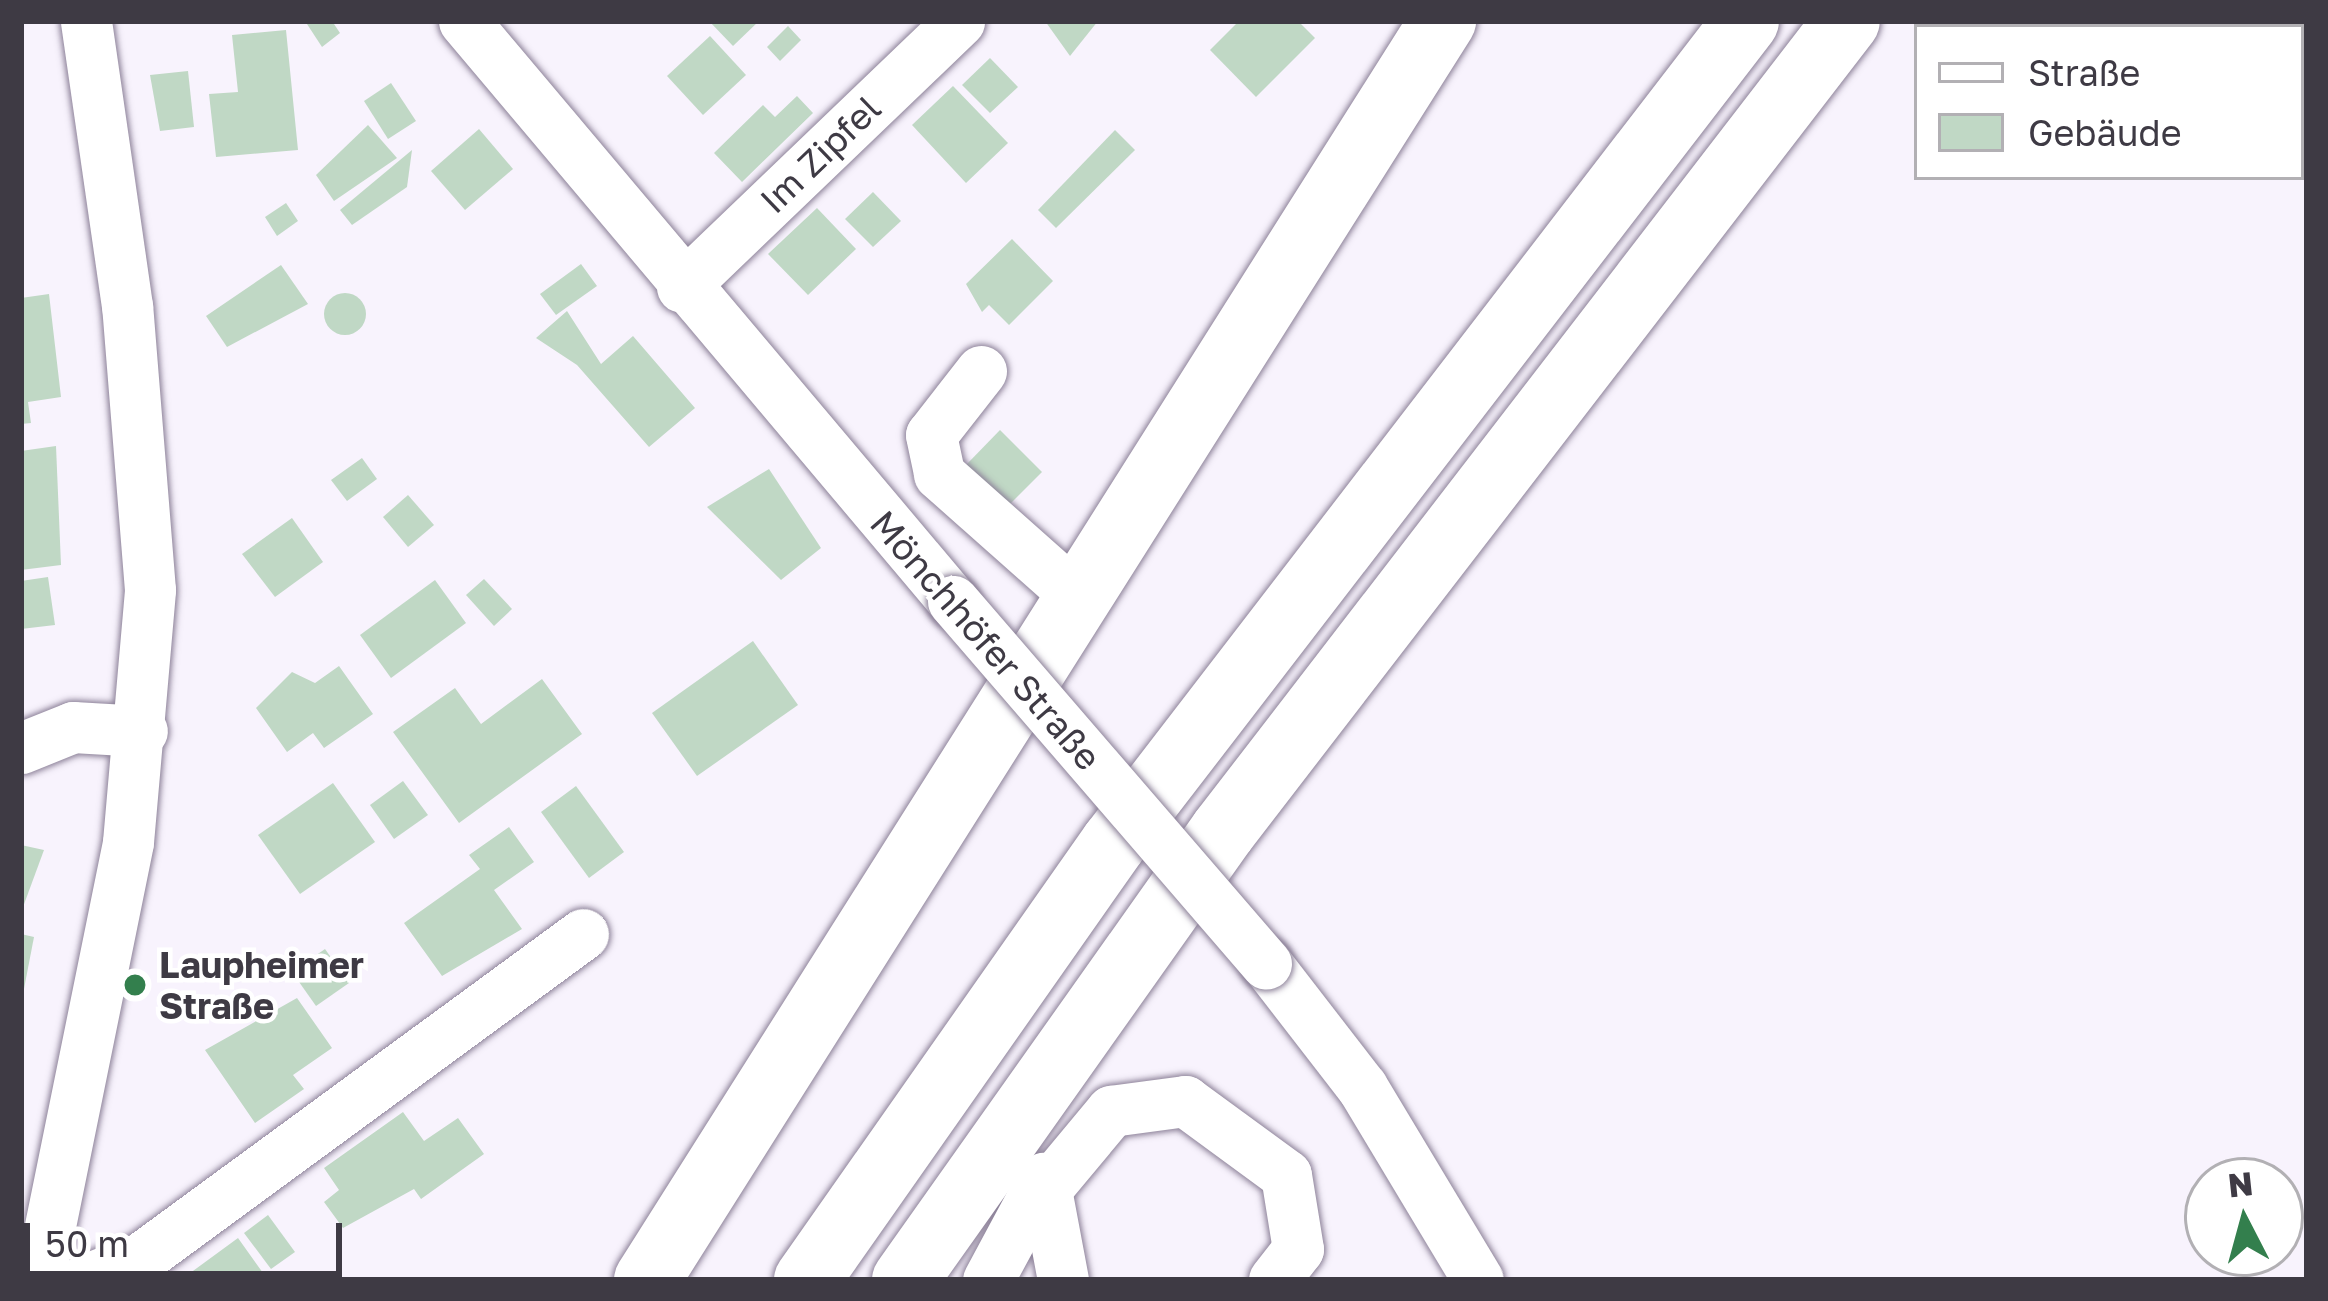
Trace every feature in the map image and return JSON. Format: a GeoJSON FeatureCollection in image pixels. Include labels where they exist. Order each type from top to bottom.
{"type":"FeatureCollection","features":[{"type":"Feature","properties":{"kind":"main road"},"geometry":{"type":"LineString","coordinates":[[647,1280],[1082,601],[1443,21]]}},
{"type":"Feature","properties":{"kind":"main road"},"geometry":{"type":"LineString","coordinates":[[807,1280],[1113,844],[1746,21]]}},
{"type":"Feature","properties":{"kind":"main road"},"geometry":{"type":"LineString","coordinates":[[905,1280],[1025,1105],[1846,21]]}},
{"type":"Feature","properties":{"kind":"street"},"geometry":{"type":"LineString","coordinates":[[86,21],[141,445],[150,590],[142,731],[60,1279],[141,1258],[583,934]]}},
{"type":"Feature","properties":{"kind":"street","name":"Mönchhöfer Straße"},"geometry":{"type":"LineString","coordinates":[[464,21],[682,286],[1266,963],[1362,1087],[1478,1280]]}},
{"type":"Feature","properties":{"kind":"street","name":"Im Zipfel"},"geometry":{"type":"LineString","coordinates":[[682,286],[959,21]]}},
{"type":"Feature","properties":{"kind":"street"},"geometry":{"type":"LineString","coordinates":[[1648,143],[1713,21]]}},
{"type":"Feature","properties":{"kind":"street"},"geometry":{"type":"LineString","coordinates":[[981,371],[931,435],[939,474],[1082,601]]}},
{"type":"Feature","properties":{"kind":"street"},"geometry":{"type":"LineString","coordinates":[[21,748],[73,727],[142,731]]}},
{"type":"Feature","properties":{"kind":"street"},"geometry":{"type":"LineString","coordinates":[[988,1280],[1046,1189],[1111,1111],[1185,1100],[1286,1175],[1298,1249],[1274,1280]]}},
{"type":"Feature","properties":{"kind":"street"},"geometry":{"type":"LineString","coordinates":[[1025,1105],[1063,1280]]}},
{"type":"Feature","properties":{"kind":"building"},"geometry":{"type":"Polygon","coordinates":[[[305,21],[332,21],[340,33],[322,47],[305,21]]]}},
{"type":"Feature","properties":{"kind":"building"},"geometry":{"type":"Polygon","coordinates":[[[709,21],[759,21],[733,46],[709,21]]]}},
{"type":"Feature","properties":{"kind":"building"},"geometry":{"type":"Polygon","coordinates":[[[1045,21],[1098,21],[1070,56],[1045,21]]]}},
{"type":"Feature","properties":{"kind":"building"},"geometry":{"type":"Polygon","coordinates":[[[1239,21],[1298,21],[1315,38],[1256,97],[1210,50],[1239,21]]]}},
{"type":"Feature","properties":{"kind":"building"},"geometry":{"type":"Polygon","coordinates":[[[788,26],[801,40],[780,61],[767,47],[788,26]]]}},
{"type":"Feature","properties":{"kind":"building"},"geometry":{"type":"Polygon","coordinates":[[[286,30],[298,150],[216,157],[209,94],[238,92],[232,35],[286,30]]]}},
{"type":"Feature","properties":{"kind":"building"},"geometry":{"type":"Polygon","coordinates":[[[710,36],[746,75],[703,115],[667,76],[710,36]]]}},
{"type":"Feature","properties":{"kind":"building"},"geometry":{"type":"Polygon","coordinates":[[[990,58],[1018,87],[990,113],[962,85],[990,58]]]}},
{"type":"Feature","properties":{"kind":"building"},"geometry":{"type":"Polygon","coordinates":[[[188,71],[194,127],[160,131],[150,75],[188,71]]]}},
{"type":"Feature","properties":{"kind":"building"},"geometry":{"type":"Polygon","coordinates":[[[391,83],[416,121],[388,139],[364,101],[391,83]]]}},
{"type":"Feature","properties":{"kind":"building"},"geometry":{"type":"Polygon","coordinates":[[[953,86],[1008,143],[966,183],[912,125],[953,86]]]}},
{"type":"Feature","properties":{"kind":"building"},"geometry":{"type":"Polygon","coordinates":[[[797,96],[813,113],[742,182],[714,153],[763,105],[775,117],[797,96]]]}},
{"type":"Feature","properties":{"kind":"building"},"geometry":{"type":"Polygon","coordinates":[[[368,125],[397,158],[334,201],[316,175],[368,125]]]}},
{"type":"Feature","properties":{"kind":"building"},"geometry":{"type":"Polygon","coordinates":[[[479,129],[513,169],[465,210],[431,171],[479,129]]]}},
{"type":"Feature","properties":{"kind":"building"},"geometry":{"type":"Polygon","coordinates":[[[1115,130],[1135,150],[1056,228],[1038,210],[1115,130]]]}},
{"type":"Feature","properties":{"kind":"building"},"geometry":{"type":"Polygon","coordinates":[[[412,150],[407,187],[352,225],[340,210],[412,150]]]}},
{"type":"Feature","properties":{"kind":"building"},"geometry":{"type":"Polygon","coordinates":[[[873,192],[901,221],[873,247],[845,219],[873,192]]]}},
{"type":"Feature","properties":{"kind":"building"},"geometry":{"type":"Polygon","coordinates":[[[286,203],[298,221],[277,236],[265,217],[286,203]]]}},
{"type":"Feature","properties":{"kind":"building"},"geometry":{"type":"Polygon","coordinates":[[[817,208],[856,249],[808,295],[768,254],[817,208]]]}},
{"type":"Feature","properties":{"kind":"building"},"geometry":{"type":"Polygon","coordinates":[[[1012,239],[1053,281],[1009,325],[989,305],[982,312],[966,284],[1012,239]]]}},
{"type":"Feature","properties":{"kind":"building"},"geometry":{"type":"Polygon","coordinates":[[[581,264],[597,286],[556,315],[540,294],[581,264]]]}},
{"type":"Feature","properties":{"kind":"building"},"geometry":{"type":"Polygon","coordinates":[[[281,265],[308,304],[227,347],[206,316],[281,265]]]}},
{"type":"Feature","properties":{"kind":"building"},"geometry":{"type":"Polygon","coordinates":[[[345,293],[360,299],[366,314],[360,329],[345,335],[330,329],[324,314],[330,299],[345,293]]]}},
{"type":"Feature","properties":{"kind":"building"},"geometry":{"type":"Polygon","coordinates":[[[49,294],[61,397],[28,402],[31,423],[21,424],[21,298],[49,294]]]}},
{"type":"Feature","properties":{"kind":"building"},"geometry":{"type":"Polygon","coordinates":[[[567,311],[601,364],[633,336],[695,408],[649,447],[577,365],[536,338],[567,311]]]}},
{"type":"Feature","properties":{"kind":"building"},"geometry":{"type":"Polygon","coordinates":[[[1000,430],[1042,472],[1008,506],[966,465],[1000,430]]]}},
{"type":"Feature","properties":{"kind":"building"},"geometry":{"type":"Polygon","coordinates":[[[56,446],[61,565],[21,570],[21,451],[56,446]]]}},
{"type":"Feature","properties":{"kind":"building"},"geometry":{"type":"Polygon","coordinates":[[[362,458],[377,479],[347,501],[331,480],[362,458]]]}},
{"type":"Feature","properties":{"kind":"building"},"geometry":{"type":"Polygon","coordinates":[[[769,469],[821,548],[781,580],[707,507],[769,469]]]}},
{"type":"Feature","properties":{"kind":"building"},"geometry":{"type":"Polygon","coordinates":[[[408,495],[434,525],[408,547],[383,517],[408,495]]]}},
{"type":"Feature","properties":{"kind":"building"},"geometry":{"type":"Polygon","coordinates":[[[292,518],[323,562],[275,597],[242,554],[292,518]]]}},
{"type":"Feature","properties":{"kind":"building"},"geometry":{"type":"Polygon","coordinates":[[[48,577],[55,625],[21,629],[21,581],[48,577]]]}},
{"type":"Feature","properties":{"kind":"building"},"geometry":{"type":"Polygon","coordinates":[[[484,579],[512,609],[494,626],[466,595],[484,579]]]}},
{"type":"Feature","properties":{"kind":"building"},"geometry":{"type":"Polygon","coordinates":[[[435,580],[466,623],[391,678],[360,635],[435,580]]]}},
{"type":"Feature","properties":{"kind":"building"},"geometry":{"type":"Polygon","coordinates":[[[753,641],[798,705],[697,776],[652,713],[753,641]]]}},
{"type":"Feature","properties":{"kind":"building"},"geometry":{"type":"Polygon","coordinates":[[[339,666],[373,714],[324,748],[313,733],[287,752],[256,708],[292,672],[315,683],[339,666]]]}},
{"type":"Feature","properties":{"kind":"building"},"geometry":{"type":"Polygon","coordinates":[[[542,679],[582,734],[459,823],[393,732],[455,688],[481,724],[542,679]]]}},
{"type":"Feature","properties":{"kind":"building"},"geometry":{"type":"Polygon","coordinates":[[[403,781],[428,815],[394,839],[370,805],[403,781]]]}},
{"type":"Feature","properties":{"kind":"building"},"geometry":{"type":"Polygon","coordinates":[[[333,783],[375,842],[300,894],[258,835],[333,783]]]}},
{"type":"Feature","properties":{"kind":"building"},"geometry":{"type":"Polygon","coordinates":[[[576,786],[624,852],[589,878],[541,812],[576,786]]]}},
{"type":"Feature","properties":{"kind":"building"},"geometry":{"type":"Polygon","coordinates":[[[509,827],[534,862],[494,890],[522,929],[442,976],[404,923],[480,869],[469,855],[509,827]]]}},
{"type":"Feature","properties":{"kind":"building"},"geometry":{"type":"Polygon","coordinates":[[[21,845],[44,850],[23,907],[21,906],[21,845]]]}},
{"type":"Feature","properties":{"kind":"building"},"geometry":{"type":"Polygon","coordinates":[[[21,934],[34,937],[23,994],[21,994],[21,934]]]}},
{"type":"Feature","properties":{"kind":"building"},"geometry":{"type":"Polygon","coordinates":[[[325,949],[349,983],[316,1006],[292,972],[325,949]]]}},
{"type":"Feature","properties":{"kind":"building"},"geometry":{"type":"Polygon","coordinates":[[[297,998],[332,1048],[293,1075],[304,1089],[255,1123],[205,1050],[297,998]]]}},
{"type":"Feature","properties":{"kind":"building"},"geometry":{"type":"Polygon","coordinates":[[[403,1112],[424,1141],[458,1118],[484,1154],[421,1199],[414,1189],[343,1228],[324,1202],[339,1190],[324,1168],[403,1112]]]}},
{"type":"Feature","properties":{"kind":"building"},"geometry":{"type":"Polygon","coordinates":[[[268,1215],[295,1252],[271,1269],[244,1233],[268,1215]]]}},
{"type":"Feature","properties":{"kind":"building"},"geometry":{"type":"Polygon","coordinates":[[[238,1238],[268,1280],[164,1280],[182,1279],[238,1238]]]}},
{"type":"Feature","properties":{"kind":"place","name":"Laupheimer Straße"},"geometry":{"type":"Point","coordinates":[135,985]}}]}
